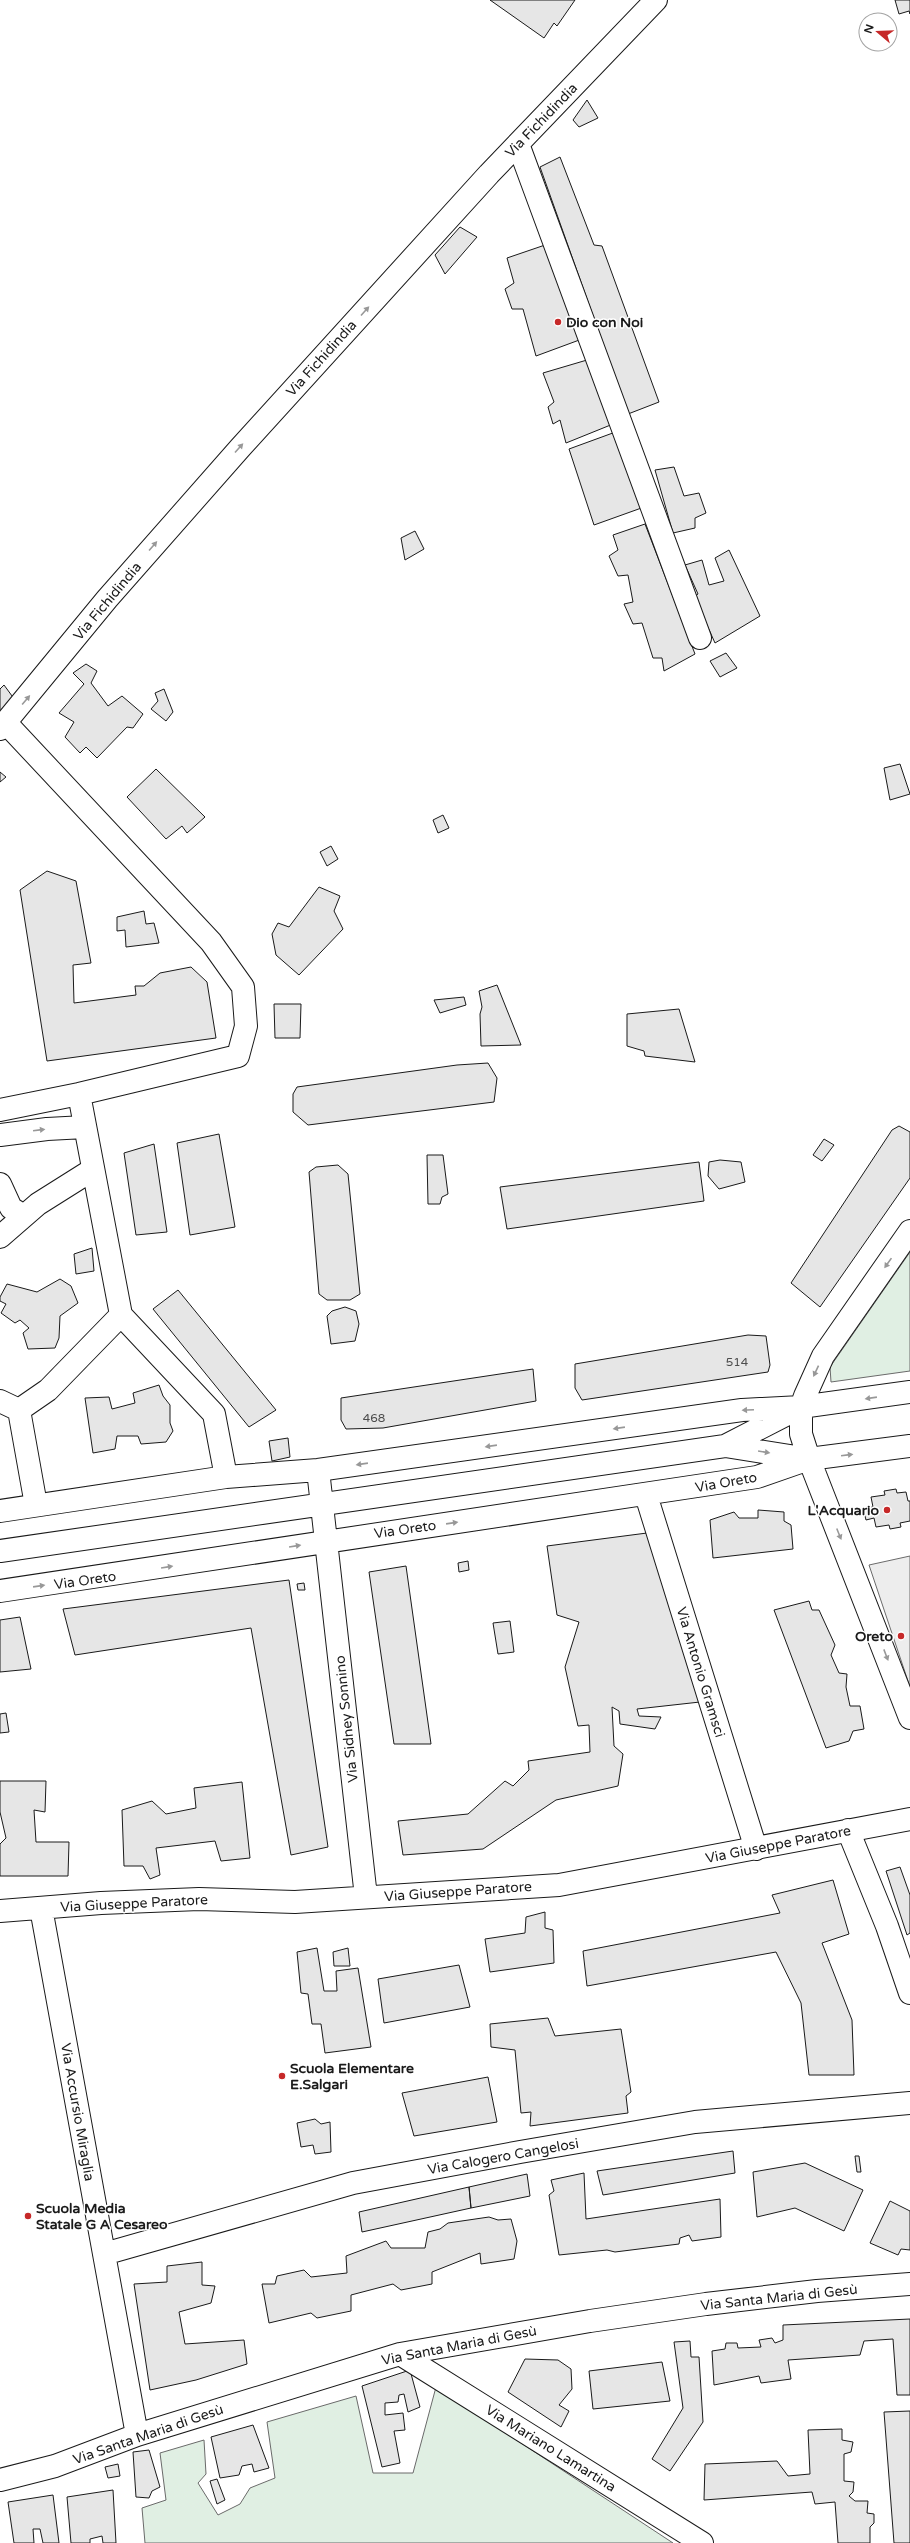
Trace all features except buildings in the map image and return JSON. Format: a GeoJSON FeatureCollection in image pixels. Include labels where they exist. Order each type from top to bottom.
{"type":"FeatureCollection","features":[{"type":"Feature","properties":{"kind":"street","name":"Via Fichidindia"},"geometry":{"type":"LineString","coordinates":[[3,726],[107,599],[240,448],[518,144],[656,0]]}},
{"type":"Feature","properties":{"kind":"street"},"geometry":{"type":"LineString","coordinates":[[518,144],[700,638]]}},
{"type":"Feature","properties":{"kind":"street"},"geometry":{"type":"LineString","coordinates":[[0,1110],[79,1094],[238,1056],[246,1026],[243,987],[211,942],[3,726]]}},
{"type":"Feature","properties":{"kind":"street"},"geometry":{"type":"LineString","coordinates":[[79,1094],[92,1170],[121,1315],[214,1414],[226,1477]]}},
{"type":"Feature","properties":{"kind":"street"},"geometry":{"type":"LineString","coordinates":[[0,1135],[47,1129],[85,1127]]}},
{"type":"Feature","properties":{"kind":"street"},"geometry":{"type":"LineString","coordinates":[[0,1237],[38,1204],[92,1170]]}},
{"type":"Feature","properties":{"kind":"street"},"geometry":{"type":"LineString","coordinates":[[0,1184],[11,1208],[24,1216]]}},
{"type":"Feature","properties":{"kind":"street"},"geometry":{"type":"LineString","coordinates":[[910,1231],[823,1356],[801,1407],[801,1434],[809,1459],[868,1587],[910,1718]]}},
{"type":"Feature","properties":{"kind":"street"},"geometry":{"type":"LineString","coordinates":[[20,1410],[48,1390],[121,1315]]}},
{"type":"Feature","properties":{"kind":"street"},"geometry":{"type":"LineString","coordinates":[[0,1510],[36,1506],[226,1477],[318,1470],[742,1410],[801,1407],[910,1392]]}},
{"type":"Feature","properties":{"kind":"street"},"geometry":{"type":"LineString","coordinates":[[0,1401],[20,1410]]}},
{"type":"Feature","properties":{"kind":"street"},"geometry":{"type":"LineString","coordinates":[[725,1446],[801,1407]]}},
{"type":"Feature","properties":{"kind":"street"},"geometry":{"type":"LineString","coordinates":[[20,1410],[36,1506]]}},
{"type":"Feature","properties":{"kind":"street"},"geometry":{"type":"LineString","coordinates":[[0,1552],[725,1446],[809,1459],[910,1446]]}},
{"type":"Feature","properties":{"kind":"street","name":"Via Oreto"},"geometry":{"type":"LineString","coordinates":[[0,1591],[127,1574],[326,1541],[646,1495],[757,1477],[809,1459]]}},
{"type":"Feature","properties":{"kind":"street","name":"Via Sidney Sonnino"},"geometry":{"type":"LineString","coordinates":[[318,1470],[366,1897]]}},
{"type":"Feature","properties":{"kind":"street","name":"Via Antonio Gramsci"},"geometry":{"type":"LineString","coordinates":[[646,1495],[756,1849]]}},
{"type":"Feature","properties":{"kind":"street","name":"Via Giuseppe Paratore"},"geometry":{"type":"LineString","coordinates":[[0,1912],[41,1908],[200,1899],[295,1902],[559,1885],[910,1819]]}},
{"type":"Feature","properties":{"kind":"street"},"geometry":{"type":"LineString","coordinates":[[848,1830],[887,1926],[910,1993]]}},
{"type":"Feature","properties":{"kind":"street","name":"Via Accursio Miraglia"},"geometry":{"type":"LineString","coordinates":[[41,1908],[137,2435]]}},
{"type":"Feature","properties":{"kind":"street","name":"Via Calogero Cangelosi"},"geometry":{"type":"LineString","coordinates":[[104,2254],[353,2184],[512,2153],[695,2122],[910,2103]]}},
{"type":"Feature","properties":{"kind":"street","name":"Via Santa Maria di Gesù"},"geometry":{"type":"LineString","coordinates":[[0,2480],[55,2466],[137,2435],[400,2354],[590,2321],[706,2304],[817,2291],[910,2284]]}},
{"type":"Feature","properties":{"kind":"street","name":"Via Mariano Lamartina"},"geometry":{"type":"LineString","coordinates":[[400,2354],[702,2543]]}},
{"type":"Feature","properties":{"kind":"green space"},"geometry":{"type":"Polygon","coordinates":[[[910,1252],[910,1371],[831,1382],[830,1367],[910,1252]]]}},
{"type":"Feature","properties":{"kind":"green space"},"geometry":{"type":"Polygon","coordinates":[[[436,2387],[673,2543],[145,2543],[142,2508],[166,2500],[160,2453],[204,2440],[206,2474],[198,2483],[218,2515],[240,2504],[250,2488],[275,2478],[267,2422],[356,2396],[373,2473],[413,2473],[436,2387]]]}},
{"type":"Feature","properties":{"kind":"shaded area","name":"Oreto"},"geometry":{"type":"Polygon","coordinates":[[[910,1556],[910,1687],[869,1565],[910,1556]]]}},
{"type":"Feature","properties":{"kind":"place","name":"Dio con Noi"},"geometry":{"type":"Point","coordinates":[558,322]}},
{"type":"Feature","properties":{"kind":"place","name":"L'Acquario"},"geometry":{"type":"Point","coordinates":[887,1510]}},
{"type":"Feature","properties":{"kind":"place","name":"Oreto"},"geometry":{"type":"Point","coordinates":[901,1636]}},
{"type":"Feature","properties":{"kind":"place","name":"Scuola Elementare E.Salgari"},"geometry":{"type":"Point","coordinates":[282,2076]}},
{"type":"Feature","properties":{"kind":"place","name":"Scuola Media Statale G A Cesareo"},"geometry":{"type":"Point","coordinates":[28,2216]}}]}
